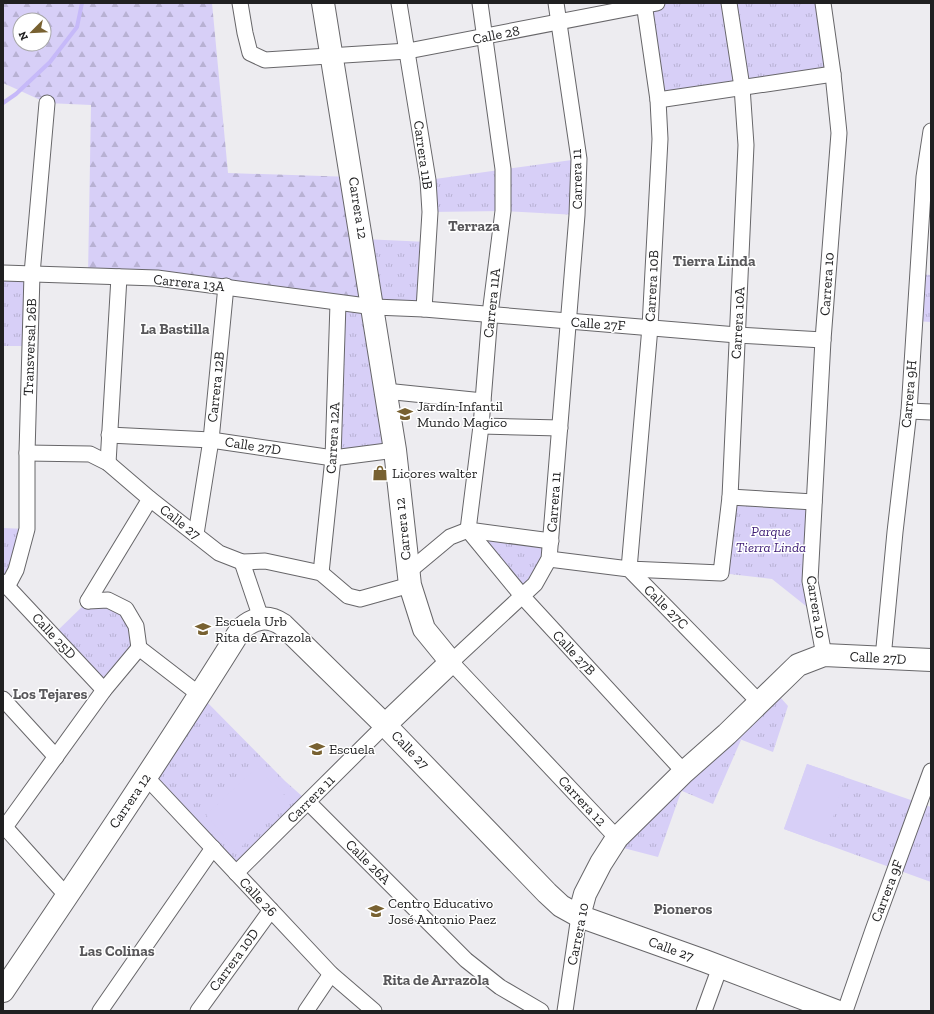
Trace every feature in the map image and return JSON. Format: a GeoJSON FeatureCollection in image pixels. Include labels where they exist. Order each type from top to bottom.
{"type":"FeatureCollection","features":[{"type":"Feature","properties":{"kind":"street","name":"Calle 28"},"geometry":{"type":"LineString","coordinates":[[240,3],[250,53],[265,60],[408,51],[649,4]]}},
{"type":"Feature","properties":{"kind":"street","name":"Carrera 12"},"geometry":{"type":"LineString","coordinates":[[323,3],[374,307],[385,391],[395,450],[409,578],[424,629],[450,662],[617,838]]}},
{"type":"Feature","properties":{"kind":"street","name":"Carrera 11B"},"geometry":{"type":"LineString","coordinates":[[399,3],[428,180],[430,212],[424,309]]}},
{"type":"Feature","properties":{"kind":"street","name":"Carrera 11A"},"geometry":{"type":"LineString","coordinates":[[468,530],[481,426],[490,314],[503,211],[503,169],[486,37],[480,3]]}},
{"type":"Feature","properties":{"kind":"street","name":"Carrera 11"},"geometry":{"type":"LineString","coordinates":[[236,873],[450,662],[523,597],[535,584],[549,559],[577,215],[579,159],[556,3]]}},
{"type":"Feature","properties":{"kind":"street","name":"Carrera 10A"},"geometry":{"type":"LineString","coordinates":[[629,569],[721,572],[730,497],[746,145],[742,87],[729,3]]}},
{"type":"Feature","properties":{"kind":"street","name":"Carrera 10"},"geometry":{"type":"LineString","coordinates":[[565,1011],[578,916],[586,894],[601,863],[617,838],[684,772],[760,703],[798,666],[824,655],[810,581],[823,340],[839,133],[833,74],[823,3]]}},
{"type":"Feature","properties":{"kind":"street","name":"Carrera 10B"},"geometry":{"type":"LineString","coordinates":[[629,569],[650,327],[660,139],[649,4]]}},
{"type":"Feature","properties":{"kind":"street"},"geometry":{"type":"LineString","coordinates":[[658,100],[833,74]]}},
{"type":"Feature","properties":{"kind":"street","name":"Transversal 26B"},"geometry":{"type":"LineString","coordinates":[[5,584],[16,570],[27,529],[27,453],[32,274],[46,103]]}},
{"type":"Feature","properties":{"kind":"street","name":"Carrera 9H"},"geometry":{"type":"LineString","coordinates":[[883,658],[925,251],[931,130]]}},
{"type":"Feature","properties":{"kind":"street","name":"Carrera 13A"},"geometry":{"type":"LineString","coordinates":[[3,273],[157,278],[226,286],[374,307]]}},
{"type":"Feature","properties":{"kind":"street"},"geometry":{"type":"LineString","coordinates":[[108,463],[119,277]]}},
{"type":"Feature","properties":{"kind":"street","name":"Carrera 12B"},"geometry":{"type":"LineString","coordinates":[[196,534],[211,440],[226,286]]}},
{"type":"Feature","properties":{"kind":"street","name":"Carrera 12A"},"geometry":{"type":"LineString","coordinates":[[321,573],[333,458],[338,303]]}},
{"type":"Feature","properties":{"kind":"street","name":"Calle 27F"},"geometry":{"type":"LineString","coordinates":[[374,307],[424,309],[568,322],[823,340]]}},
{"type":"Feature","properties":{"kind":"street"},"geometry":{"type":"LineString","coordinates":[[385,391],[483,400]]}},
{"type":"Feature","properties":{"kind":"street"},"geometry":{"type":"LineString","coordinates":[[909,411],[931,412]]}},
{"type":"Feature","properties":{"kind":"street"},"geometry":{"type":"LineString","coordinates":[[481,426],[560,428]]}},
{"type":"Feature","properties":{"kind":"street","name":"Calle 27D"},"geometry":{"type":"LineString","coordinates":[[110,435],[211,440],[333,458],[395,450]]}},
{"type":"Feature","properties":{"kind":"street","name":"Calle 27"},"geometry":{"type":"LineString","coordinates":[[27,453],[90,454],[108,463],[150,499],[219,553],[242,562]]}},
{"type":"Feature","properties":{"kind":"street"},"geometry":{"type":"LineString","coordinates":[[730,497],[814,502]]}},
{"type":"Feature","properties":{"kind":"street"},"geometry":{"type":"LineString","coordinates":[[150,499],[88,601],[108,600],[126,609],[136,626],[139,648],[200,695]]}},
{"type":"Feature","properties":{"kind":"street"},"geometry":{"type":"LineString","coordinates":[[261,618],[242,562],[265,561],[321,573],[348,596],[360,598],[409,578],[450,538],[468,530],[551,541]]}},
{"type":"Feature","properties":{"kind":"street","name":"Calle 27B"},"geometry":{"type":"LineString","coordinates":[[468,530],[523,597],[684,772]]}},
{"type":"Feature","properties":{"kind":"street"},"geometry":{"type":"LineString","coordinates":[[549,559],[629,569]]}},
{"type":"Feature","properties":{"kind":"street","name":"Calle 27C"},"geometry":{"type":"LineString","coordinates":[[629,569],[760,703]]}},
{"type":"Feature","properties":{"kind":"street","name":"Calle 25D"},"geometry":{"type":"LineString","coordinates":[[5,584],[104,690]]}},
{"type":"Feature","properties":{"kind":"street","name":"Carrera 12"},"geometry":{"type":"LineString","coordinates":[[3,991],[66,895],[147,778],[241,629],[249,622],[261,618]]}},
{"type":"Feature","properties":{"kind":"street","name":"Calle 27"},"geometry":{"type":"LineString","coordinates":[[261,618],[273,619],[284,625],[386,725],[561,906],[578,916],[720,967],[836,1011]]}},
{"type":"Feature","properties":{"kind":"street"},"geometry":{"type":"LineString","coordinates":[[66,895],[4,826],[104,690],[139,648]]}},
{"type":"Feature","properties":{"kind":"street","name":"Calle 27D"},"geometry":{"type":"LineString","coordinates":[[824,655],[931,660]]}},
{"type":"Feature","properties":{"kind":"street"},"geometry":{"type":"LineString","coordinates":[[3,699],[56,757]]}},
{"type":"Feature","properties":{"kind":"street","name":"Carrera 9F"},"geometry":{"type":"LineString","coordinates":[[846,1011],[873,930],[931,771]]}},
{"type":"Feature","properties":{"kind":"street","name":"Calle 26"},"geometry":{"type":"LineString","coordinates":[[147,778],[331,974],[374,1011]]}},
{"type":"Feature","properties":{"kind":"street","name":"Calle 26A"},"geometry":{"type":"LineString","coordinates":[[308,802],[466,960],[500,988],[541,1011]]}},
{"type":"Feature","properties":{"kind":"street"},"geometry":{"type":"LineString","coordinates":[[100,1011],[213,848]]}},
{"type":"Feature","properties":{"kind":"street","name":"Carrera 10D"},"geometry":{"type":"LineString","coordinates":[[198,1011],[271,910]]}},
{"type":"Feature","properties":{"kind":"street"},"geometry":{"type":"LineString","coordinates":[[704,1011],[720,967]]}},
{"type":"Feature","properties":{"kind":"street"},"geometry":{"type":"LineString","coordinates":[[306,1011],[331,974]]}},
{"type":"Feature","properties":{"kind":"green space"},"geometry":{"type":"Polygon","coordinates":[[[3,3],[212,3],[228,173],[353,177],[374,307],[88,276],[91,105],[47,103],[3,83],[3,3]]]}},
{"type":"Feature","properties":{"kind":"green space"},"geometry":{"type":"Polygon","coordinates":[[[657,3],[823,3],[833,74],[658,100],[645,5],[657,3]]]}},
{"type":"Feature","properties":{"kind":"green space"},"geometry":{"type":"Polygon","coordinates":[[[579,159],[577,215],[503,211],[430,212],[428,180],[579,159]]]}},
{"type":"Feature","properties":{"kind":"green space"},"geometry":{"type":"Polygon","coordinates":[[[363,239],[428,242],[424,309],[374,307],[395,450],[333,458],[338,303],[363,239]]]}},
{"type":"Feature","properties":{"kind":"green space"},"geometry":{"type":"Polygon","coordinates":[[[3,273],[32,274],[30,346],[3,346],[3,273]]]}},
{"type":"Feature","properties":{"kind":"green space"},"geometry":{"type":"Polygon","coordinates":[[[918,274],[931,275],[931,322],[915,321],[918,274]]]}},
{"type":"Feature","properties":{"kind":"green space","name":"Parque Tierra Linda"},"geometry":{"type":"Polygon","coordinates":[[[730,497],[814,502],[816,614],[772,579],[721,573],[730,497]]]}},
{"type":"Feature","properties":{"kind":"green space"},"geometry":{"type":"Polygon","coordinates":[[[3,528],[27,529],[3,582],[3,528]]]}},
{"type":"Feature","properties":{"kind":"green space"},"geometry":{"type":"Polygon","coordinates":[[[468,530],[551,541],[523,594],[468,530]]]}},
{"type":"Feature","properties":{"kind":"green space"},"geometry":{"type":"Polygon","coordinates":[[[88,601],[126,609],[139,648],[104,690],[53,635],[88,601]]]}},
{"type":"Feature","properties":{"kind":"green space"},"geometry":{"type":"Polygon","coordinates":[[[773,689],[788,706],[773,752],[737,738],[741,740],[713,804],[675,788],[681,792],[658,857],[612,845],[773,689]]]}},
{"type":"Feature","properties":{"kind":"green space"},"geometry":{"type":"Polygon","coordinates":[[[200,695],[285,781],[303,797],[236,873],[147,778],[200,695]]]}},
{"type":"Feature","properties":{"kind":"green space"},"geometry":{"type":"Polygon","coordinates":[[[807,764],[931,807],[931,882],[784,829],[807,764]]]}},
{"type":"Feature","properties":{"kind":"green space"},"geometry":{"type":"Polygon","coordinates":[[[807,764],[845,777],[825,844],[784,829],[807,764]]]}},
{"type":"Feature","properties":{"kind":"green space"},"geometry":{"type":"Polygon","coordinates":[[[257,767],[290,801],[237,851],[206,815],[257,767]]]}},
{"type":"Feature","properties":{"kind":"waterway"},"geometry":{"type":"LineString","coordinates":[[3,103],[16,94],[50,62],[77,27],[82,3]]}},
{"type":"Feature","properties":{"kind":"place","name":"Jardín Infantil Mundo Magico"},"geometry":{"type":"Point","coordinates":[405,414]}},
{"type":"Feature","properties":{"kind":"place","name":"Licores walter"},"geometry":{"type":"Point","coordinates":[380,473]}},
{"type":"Feature","properties":{"kind":"place","name":"Escuela Urb Rita de Arrazola"},"geometry":{"type":"Point","coordinates":[203,629]}},
{"type":"Feature","properties":{"kind":"place","name":"Escuela"},"geometry":{"type":"Point","coordinates":[317,749]}},
{"type":"Feature","properties":{"kind":"place","name":"Centro Educativo José Antonio Paez"},"geometry":{"type":"Point","coordinates":[376,911]}},
{"type":"Feature","properties":{"kind":"district","name":"Terraza"},"geometry":{"type":"Point","coordinates":[474,226]}},
{"type":"Feature","properties":{"kind":"district","name":"Tierra Linda"},"geometry":{"type":"Point","coordinates":[714,261]}},
{"type":"Feature","properties":{"kind":"district","name":"La Bastilla"},"geometry":{"type":"Point","coordinates":[175,329]}},
{"type":"Feature","properties":{"kind":"district","name":"Los Tejares"},"geometry":{"type":"Point","coordinates":[50,694]}},
{"type":"Feature","properties":{"kind":"district","name":"Pioneros"},"geometry":{"type":"Point","coordinates":[683,909]}},
{"type":"Feature","properties":{"kind":"district","name":"Las Colinas"},"geometry":{"type":"Point","coordinates":[117,951]}},
{"type":"Feature","properties":{"kind":"district","name":"Rita de Arrazola"},"geometry":{"type":"Point","coordinates":[436,980]}}]}
